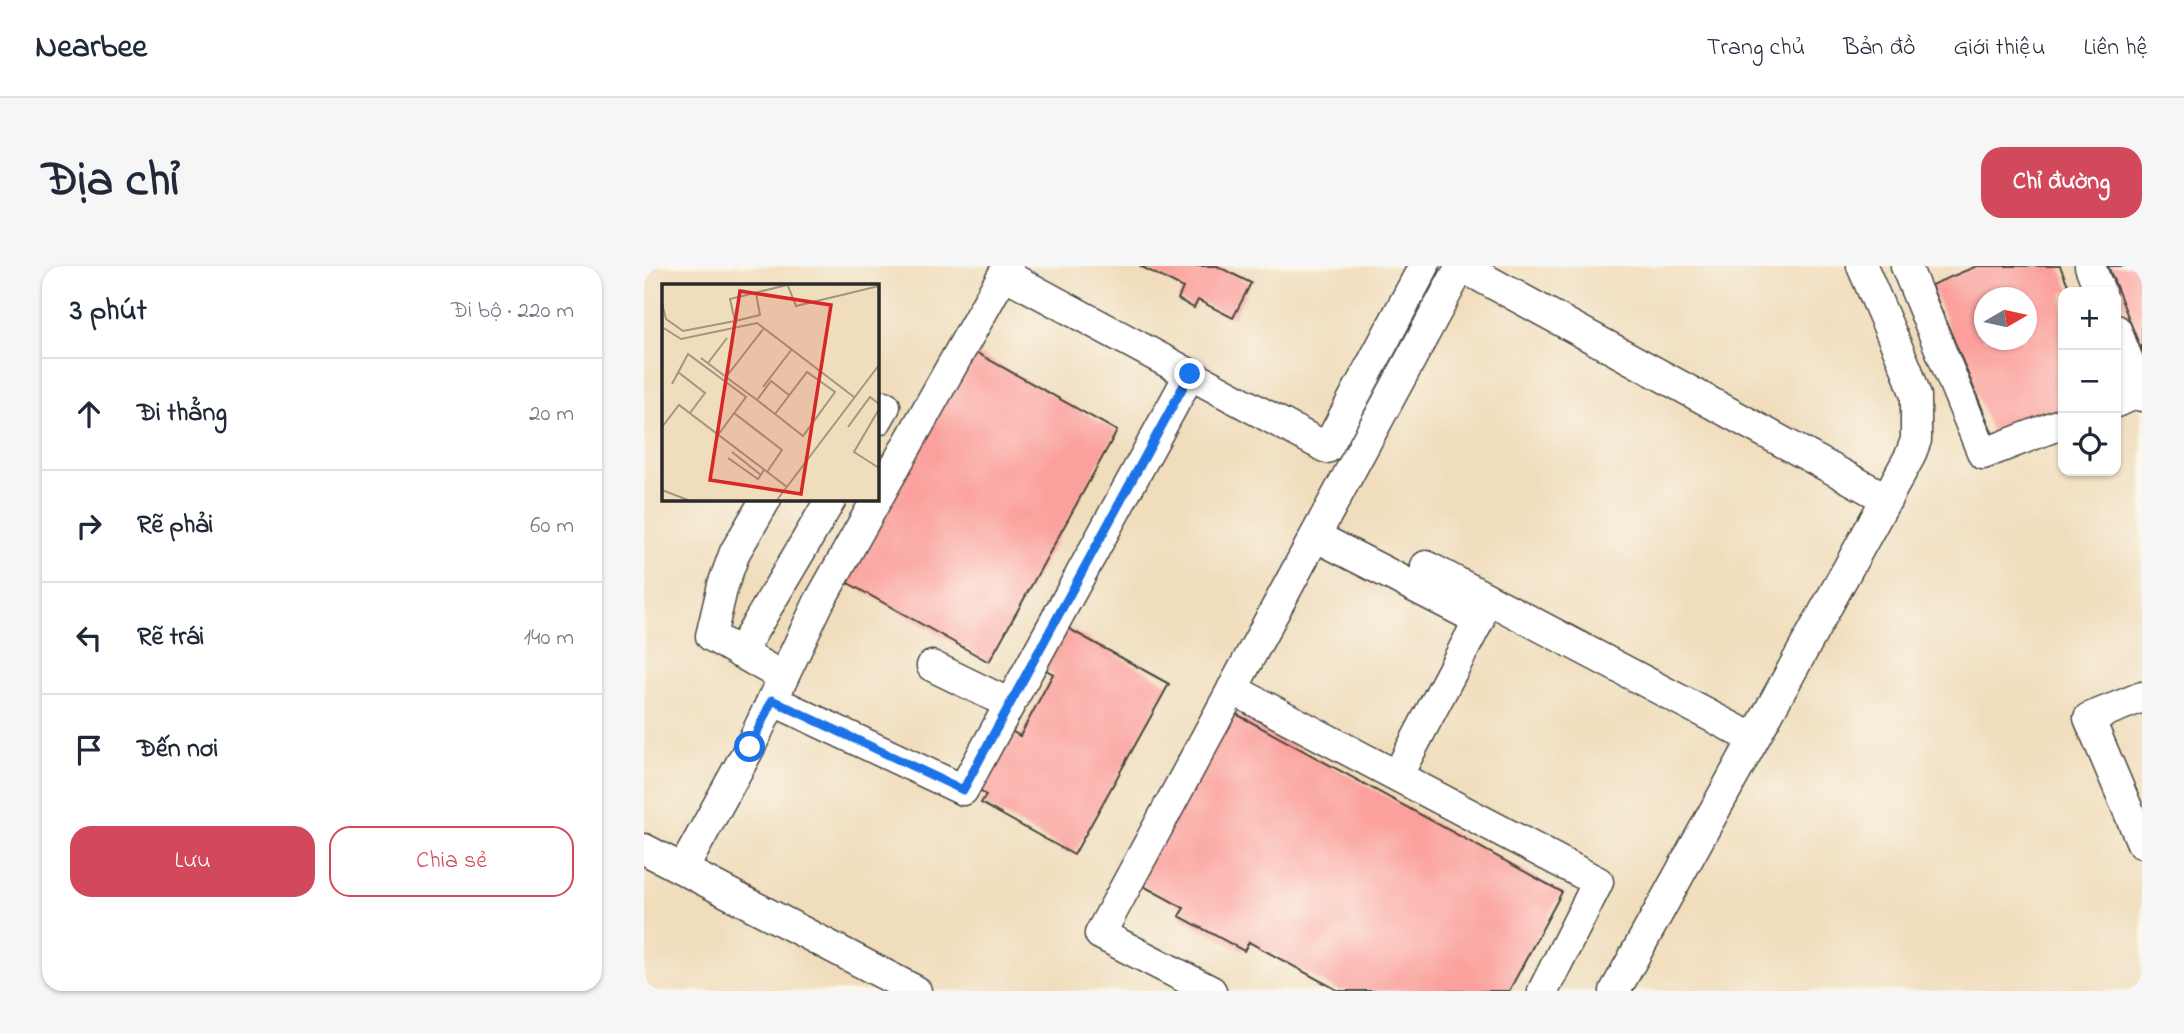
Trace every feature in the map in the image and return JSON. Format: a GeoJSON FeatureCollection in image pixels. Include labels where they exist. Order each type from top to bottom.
{"type":"FeatureCollection","features":[{"type":"Feature","properties":{"kind":"street"},"geometry":{"type":"LineString","coordinates":[[878,497],[1006,270],[1327,448],[1424,266]]}},
{"type":"Feature","properties":{"kind":"street"},"geometry":{"type":"LineString","coordinates":[[1211,991],[1100,934],[1461,266],[1887,499]]}},
{"type":"Feature","properties":{"kind":"street"},"geometry":{"type":"LineString","coordinates":[[1615,991],[1887,499],[1916,440],[1916,396],[1908,370],[1862,266]]}},
{"type":"Feature","properties":{"kind":"street"},"geometry":{"type":"LineString","coordinates":[[1906,266],[1983,454],[2058,425]]}},
{"type":"Feature","properties":{"kind":"street"},"geometry":{"type":"LineString","coordinates":[[2090,266],[2099,287]]}},
{"type":"Feature","properties":{"kind":"street"},"geometry":{"type":"LineString","coordinates":[[2121,349],[2133,396]]}},
{"type":"Feature","properties":{"kind":"street"},"geometry":{"type":"LineString","coordinates":[[765,500],[735,552],[723,585],[711,636],[740,653],[778,688],[963,790],[1190,374]]}},
{"type":"Feature","properties":{"kind":"street"},"geometry":{"type":"LineString","coordinates":[[740,653],[830,500]]}},
{"type":"Feature","properties":{"kind":"street"},"geometry":{"type":"LineString","coordinates":[[683,869],[750,747],[818,603],[876,500]]}},
{"type":"Feature","properties":{"kind":"street"},"geometry":{"type":"LineString","coordinates":[[1315,536],[1479,620],[1397,776]]}},
{"type":"Feature","properties":{"kind":"street"},"geometry":{"type":"LineString","coordinates":[[1426,565],[1754,739]]}},
{"type":"Feature","properties":{"kind":"street"},"geometry":{"type":"LineString","coordinates":[[932,666],[1010,704]]}},
{"type":"Feature","properties":{"kind":"street"},"geometry":{"type":"LineString","coordinates":[[1232,689],[1598,882],[1543,991]]}},
{"type":"Feature","properties":{"kind":"street"},"geometry":{"type":"LineString","coordinates":[[2140,831],[2089,718],[2142,697]]}},
{"type":"Feature","properties":{"kind":"street"},"geometry":{"type":"LineString","coordinates":[[644,849],[916,991]]}},
{"type":"Feature","properties":{"kind":"building"},"geometry":{"type":"Polygon","coordinates":[[[1140,266],[1217,266],[1251,283],[1233,318],[1198,300],[1194,308],[1178,299],[1183,288],[1140,266]]]}},
{"type":"Feature","properties":{"kind":"building"},"geometry":{"type":"Polygon","coordinates":[[[1977,266],[2060,266],[2069,287],[2058,287],[2058,417],[1996,442],[1931,285],[1977,266]]]}},
{"type":"Feature","properties":{"kind":"building"},"geometry":{"type":"Polygon","coordinates":[[[2108,266],[2142,266],[2142,352],[2121,299],[2121,287],[2116,287],[2108,266]]]}},
{"type":"Feature","properties":{"kind":"building"},"geometry":{"type":"Polygon","coordinates":[[[970,349],[1117,431],[989,662],[843,580],[970,349]]]}},
{"type":"Feature","properties":{"kind":"building"},"geometry":{"type":"Polygon","coordinates":[[[1064,626],[1169,684],[1074,855],[981,803],[986,795],[975,788],[1008,729],[1020,736],[1053,674],[1041,667],[1064,626]]]}},
{"type":"Feature","properties":{"kind":"building"},"geometry":{"type":"Polygon","coordinates":[[[1229,710],[1562,892],[1509,991],[1339,991],[1249,942],[1244,951],[1179,916],[1184,908],[1136,882],[1229,710]]]}},
{"type":"Feature","properties":{"kind":"route"},"geometry":{"type":"LineString","coordinates":[[750,747],[772,700],[963,790],[1190,374]]}}]}
